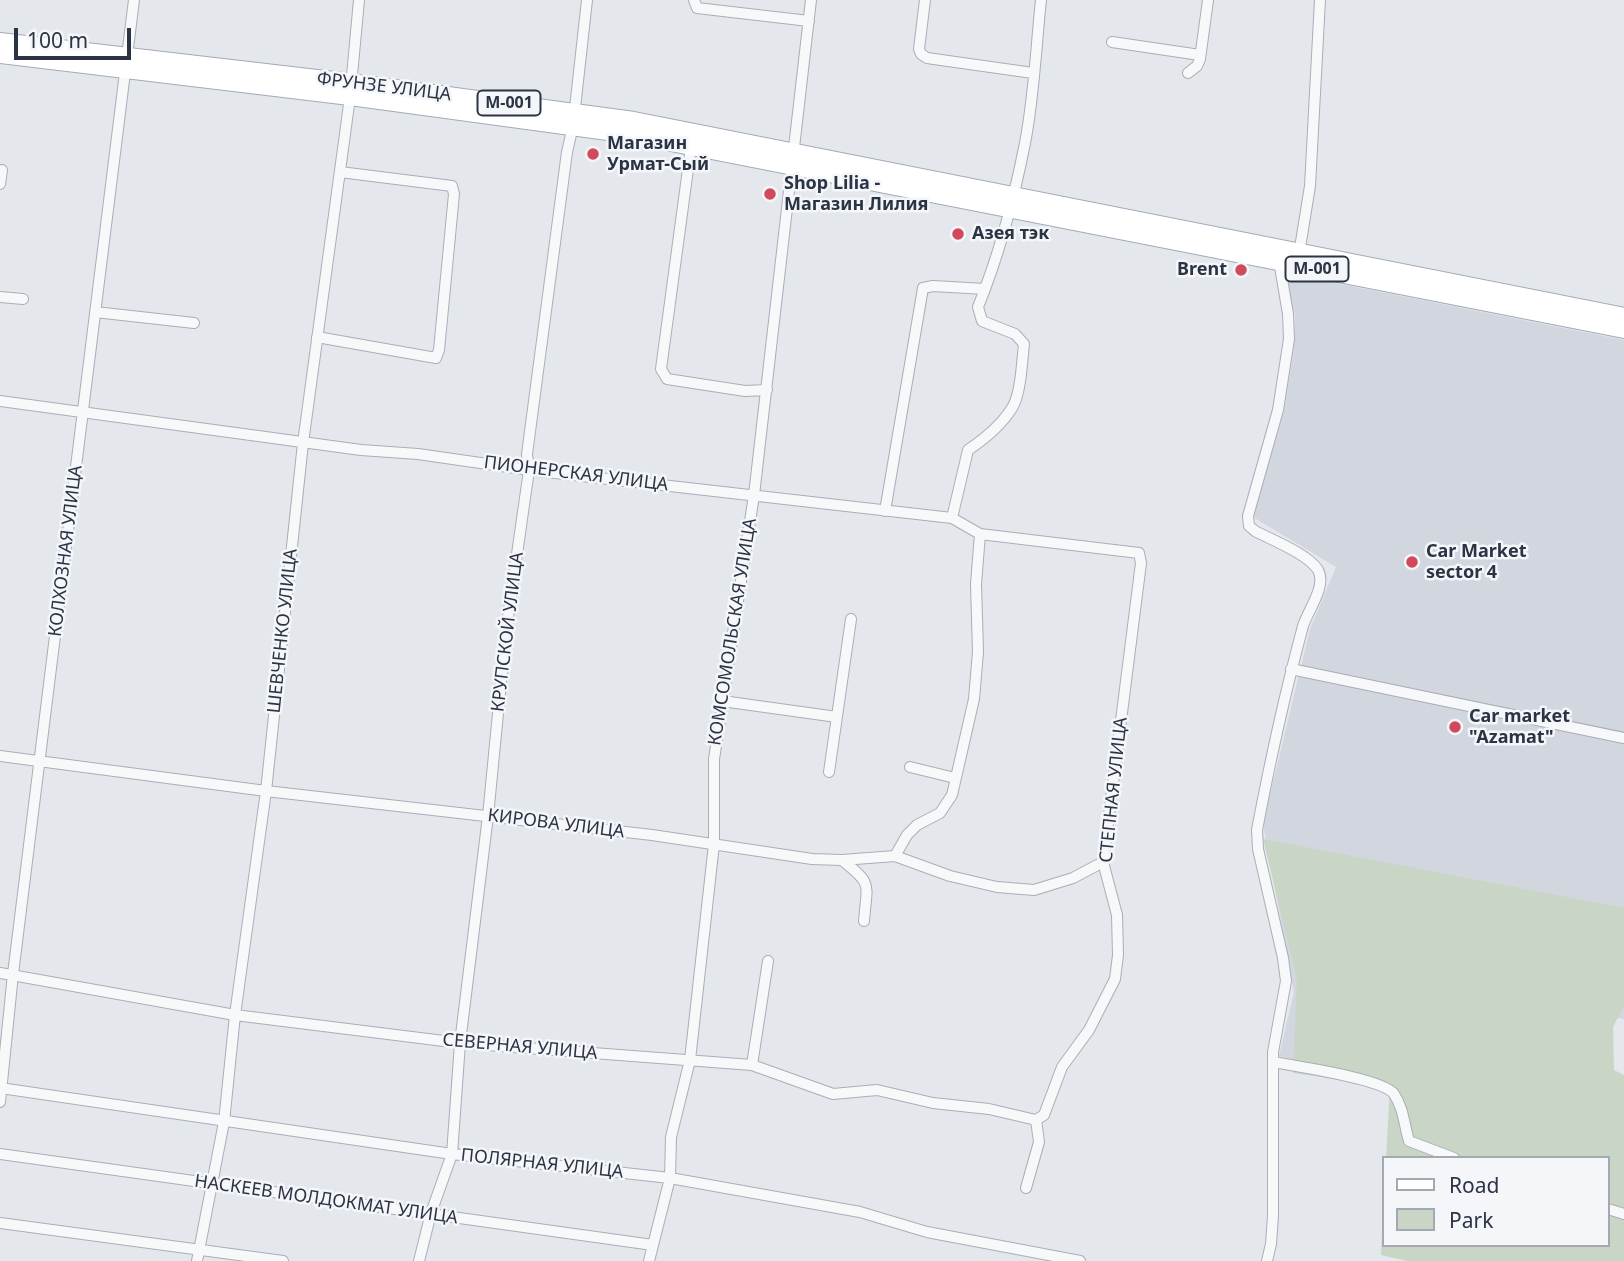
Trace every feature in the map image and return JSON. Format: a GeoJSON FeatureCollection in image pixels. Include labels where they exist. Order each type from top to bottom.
{"type":"FeatureCollection","features":[{"type":"Feature","properties":{"kind":"main road","name":"ФРУНЗЕ УЛИЦА"},"geometry":{"type":"LineString","coordinates":[[0,41],[126,63],[574,119],[691,146],[794,159]]}},
{"type":"Feature","properties":{"kind":"main road","name":"ФРУНЗЕ УЛИЦА"},"geometry":{"type":"LineString","coordinates":[[0,55],[126,63]]}},
{"type":"Feature","properties":{"kind":"main road","name":"ФРУНЗЕ УЛИЦА"},"geometry":{"type":"LineString","coordinates":[[574,119],[634,120],[794,159],[1011,202]]}},
{"type":"Feature","properties":{"kind":"main road","name":"M-001"},"geometry":{"type":"LineString","coordinates":[[1011,202],[1298,258],[1624,316]]}},
{"type":"Feature","properties":{"kind":"main road","name":"M-001"},"geometry":{"type":"LineString","coordinates":[[1206,240],[1279,261],[1298,258],[1624,330]]}},
{"type":"Feature","properties":{"kind":"street","name":"КОЛХОЗНАЯ УЛИЦА"},"geometry":{"type":"LineString","coordinates":[[0,1102],[13,974],[134,0]]}},
{"type":"Feature","properties":{"kind":"street","name":"ШЕВЧЕНКО УЛИЦА"},"geometry":{"type":"LineString","coordinates":[[198,1256],[224,1122],[235,1015],[266,791],[303,443],[351,90],[359,0]]}},
{"type":"Feature","properties":{"kind":"street","name":"КРУПСКОЙ УЛИЦА"},"geometry":{"type":"LineString","coordinates":[[419,1261],[431,1213],[452,1154],[460,1044],[488,816],[506,631],[529,470],[527,454],[567,152],[574,119],[587,0]]}},
{"type":"Feature","properties":{"kind":"street"},"geometry":{"type":"LineString","coordinates":[[694,0],[697,8],[809,21]]}},
{"type":"Feature","properties":{"kind":"street","name":"КОМСОМОЛЬСКАЯ УЛИЦА"},"geometry":{"type":"LineString","coordinates":[[649,1261],[670,1178],[671,1137],[690,1060],[714,844],[714,759],[754,495],[811,0]]}},
{"type":"Feature","properties":{"kind":"street"},"geometry":{"type":"LineString","coordinates":[[925,0],[919,49],[921,54],[927,58],[1033,72]]}},
{"type":"Feature","properties":{"kind":"street"},"geometry":{"type":"LineString","coordinates":[[952,518],[968,450],[980,442],[1013,407],[1021,373],[1024,344],[1015,334],[982,321],[978,307],[1011,202],[1025,141],[1041,0]]}},
{"type":"Feature","properties":{"kind":"street"},"geometry":{"type":"LineString","coordinates":[[1188,73],[1197,66],[1208,0]]}},
{"type":"Feature","properties":{"kind":"street"},"geometry":{"type":"LineString","coordinates":[[1298,258],[1310,186],[1320,0]]}},
{"type":"Feature","properties":{"kind":"street"},"geometry":{"type":"LineString","coordinates":[[1112,42],[1200,55]]}},
{"type":"Feature","properties":{"kind":"street"},"geometry":{"type":"LineString","coordinates":[[691,146],[661,369],[667,379],[745,391],[767,390]]}},
{"type":"Feature","properties":{"kind":"street"},"geometry":{"type":"LineString","coordinates":[[0,184],[2,170]]}},
{"type":"Feature","properties":{"kind":"street"},"geometry":{"type":"LineString","coordinates":[[317,337],[436,358],[439,350],[454,194],[452,186],[340,172]]}},
{"type":"Feature","properties":{"kind":"street"},"geometry":{"type":"LineString","coordinates":[[1267,1261],[1273,1216],[1273,1062],[1286,981],[1258,849],[1257,830],[1292,669],[1305,619],[1321,580],[1319,571],[1296,552],[1255,531],[1250,526],[1248,516],[1278,410],[1289,339],[1288,314],[1279,261]]}},
{"type":"Feature","properties":{"kind":"street"},"geometry":{"type":"LineString","coordinates":[[885,510],[923,288],[933,286],[985,289]]}},
{"type":"Feature","properties":{"kind":"street"},"geometry":{"type":"LineString","coordinates":[[0,297],[23,299]]}},
{"type":"Feature","properties":{"kind":"street"},"geometry":{"type":"LineString","coordinates":[[94,312],[194,323]]}},
{"type":"Feature","properties":{"kind":"street","name":"ПИОНЕРСКАЯ УЛИЦА"},"geometry":{"type":"LineString","coordinates":[[0,401],[303,443],[418,454],[529,470],[952,518],[980,534],[1130,551],[1139,554],[1141,563]]}},
{"type":"Feature","properties":{"kind":"street"},"geometry":{"type":"LineString","coordinates":[[895,856],[907,835],[917,825],[940,813],[952,795],[974,699],[978,652],[976,584],[980,534]]}},
{"type":"Feature","properties":{"kind":"street","name":"СТЕПНАЯ УЛИЦА"},"geometry":{"type":"LineString","coordinates":[[1036,1120],[1044,1115],[1062,1067],[1089,1030],[1115,979],[1118,955],[1117,915],[1103,862],[1141,563]]}},
{"type":"Feature","properties":{"kind":"street"},"geometry":{"type":"LineString","coordinates":[[829,772],[851,619]]}},
{"type":"Feature","properties":{"kind":"street"},"geometry":{"type":"LineString","coordinates":[[1292,669],[1624,738]]}},
{"type":"Feature","properties":{"kind":"street"},"geometry":{"type":"LineString","coordinates":[[722,701],[837,717]]}},
{"type":"Feature","properties":{"kind":"street","name":"КИРОВА УЛИЦА"},"geometry":{"type":"LineString","coordinates":[[0,757],[714,844],[812,859],[895,856],[950,876],[997,887],[1034,890],[1073,878],[1103,862]]}},
{"type":"Feature","properties":{"kind":"street"},"geometry":{"type":"LineString","coordinates":[[910,767],[956,778]]}},
{"type":"Feature","properties":{"kind":"street"},"geometry":{"type":"LineString","coordinates":[[842,860],[864,877],[867,886],[864,921]]}},
{"type":"Feature","properties":{"kind":"street"},"geometry":{"type":"LineString","coordinates":[[752,1065],[768,961]]}},
{"type":"Feature","properties":{"kind":"street","name":"СЕВЕРНАЯ УЛИЦА"},"geometry":{"type":"LineString","coordinates":[[0,973],[235,1015],[460,1044],[752,1065],[833,1094],[877,1090],[933,1103],[989,1109],[1036,1120]]}},
{"type":"Feature","properties":{"kind":"street"},"geometry":{"type":"LineString","coordinates":[[1273,1062],[1366,1080],[1386,1087],[1393,1091],[1401,1105],[1409,1140],[1449,1156]]}},
{"type":"Feature","properties":{"kind":"street","name":"ПОЛЯРНАЯ УЛИЦА"},"geometry":{"type":"LineString","coordinates":[[1,1088],[452,1154],[670,1178],[860,1212],[927,1232],[1080,1261]]}},
{"type":"Feature","properties":{"kind":"street"},"geometry":{"type":"LineString","coordinates":[[1026,1188],[1039,1142],[1036,1120]]}},
{"type":"Feature","properties":{"kind":"street","name":"НАСКЕЕВ МОЛДОКМАТ УЛИЦА"},"geometry":{"type":"LineString","coordinates":[[0,1154],[653,1245]]}},
{"type":"Feature","properties":{"kind":"street"},"geometry":{"type":"LineString","coordinates":[[0,1223],[198,1256],[283,1261]]}},
{"type":"Feature","properties":{"kind":"shaded area","name":"Car market \"Azamat\""},"geometry":{"type":"Polygon","coordinates":[[[1289,274],[1624,340],[1624,1019],[1504,997],[1473,1106],[1279,1056],[1294,992],[1263,824],[1310,629],[1336,567],[1253,517],[1284,412],[1294,348],[1295,314],[1285,283],[1289,274]]]}},
{"type":"Feature","properties":{"kind":"green space"},"geometry":{"type":"Polygon","coordinates":[[[1263,839],[1624,908],[1624,1006],[1613,1027],[1614,1070],[1624,1075],[1624,1261],[1407,1261],[1381,1255],[1382,1234],[1382,1247],[1610,1247],[1610,1156],[1386,1156],[1390,1086],[1293,1073],[1297,980],[1263,839]]]}},
{"type":"Feature","properties":{"kind":"place","name":"Магазин Урмат-Сый"},"geometry":{"type":"Point","coordinates":[593,154]}},
{"type":"Feature","properties":{"kind":"place","name":"Shop Lilia - Магазин Лилия"},"geometry":{"type":"Point","coordinates":[770,194]}},
{"type":"Feature","properties":{"kind":"place","name":"Азея тэк"},"geometry":{"type":"Point","coordinates":[958,234]}},
{"type":"Feature","properties":{"kind":"place","name":"Brent"},"geometry":{"type":"Point","coordinates":[1241,270]}},
{"type":"Feature","properties":{"kind":"place","name":"Car Market sector 4"},"geometry":{"type":"Point","coordinates":[1412,562]}},
{"type":"Feature","properties":{"kind":"place","name":"Car market \"Azamat\""},"geometry":{"type":"Point","coordinates":[1455,727]}}]}
